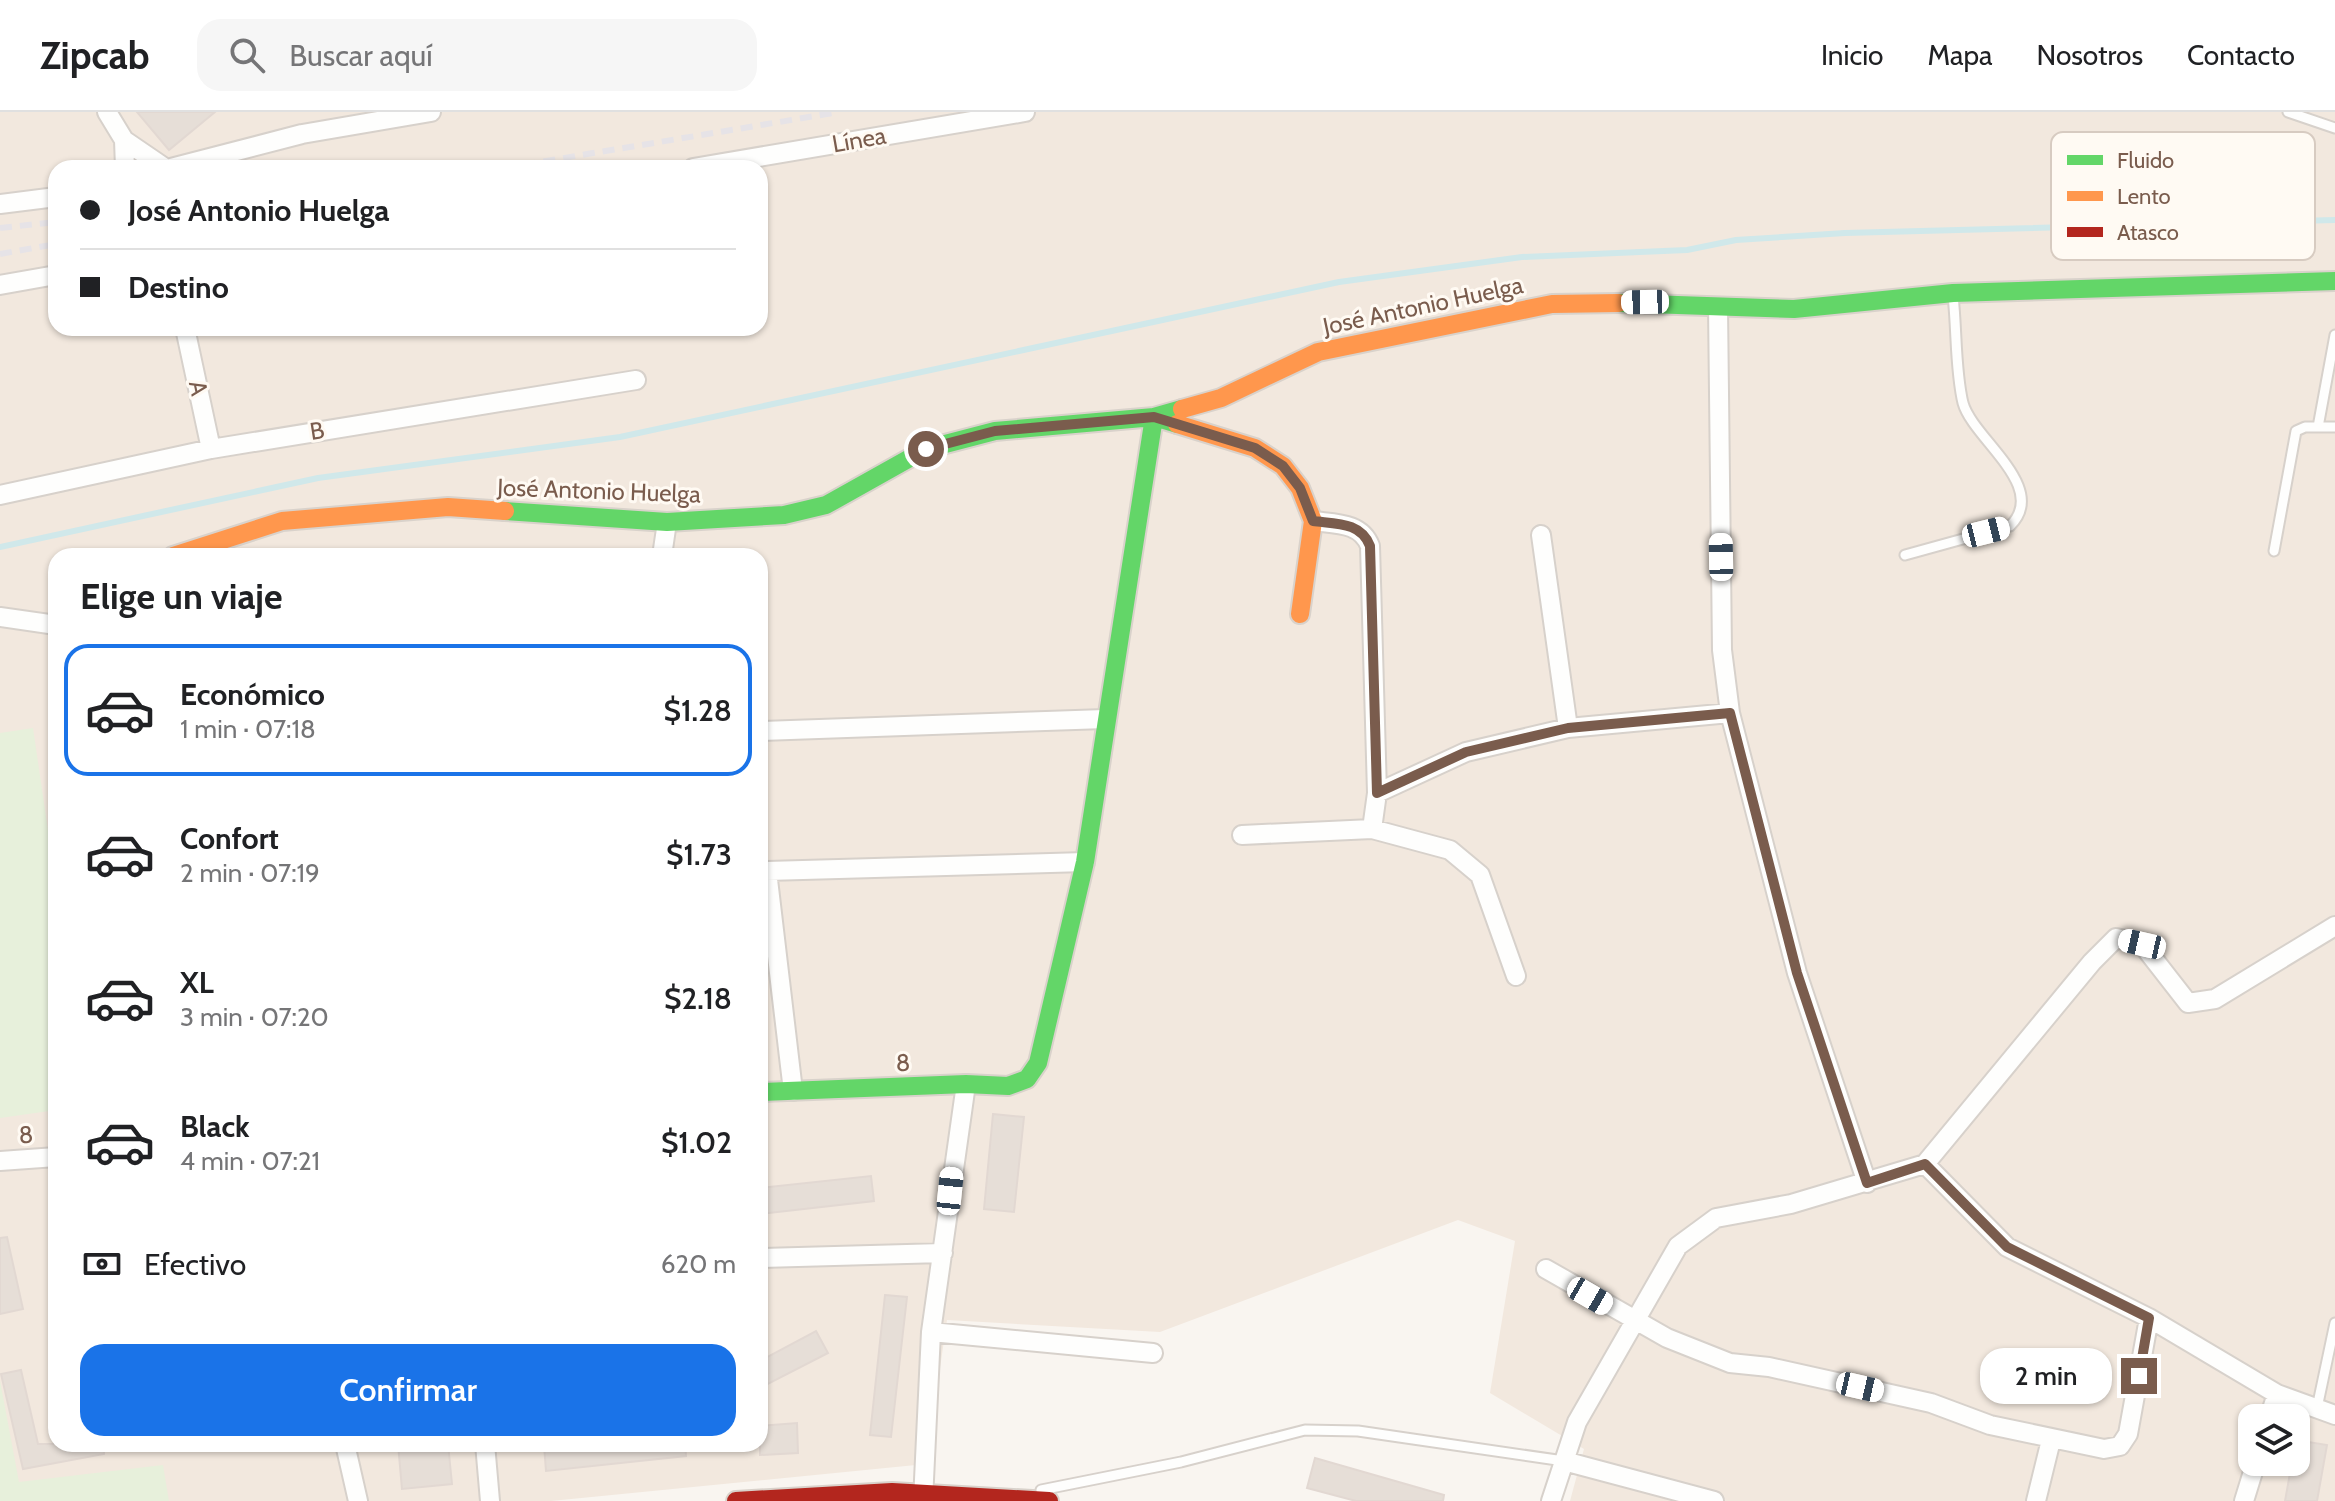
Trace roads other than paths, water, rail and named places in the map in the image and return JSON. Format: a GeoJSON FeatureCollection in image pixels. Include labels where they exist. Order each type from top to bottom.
{"type":"FeatureCollection","features":[{"type":"Feature","properties":{"kind":"street"},"geometry":{"type":"LineString","coordinates":[[107,112],[124,140],[153,160]]}},
{"type":"Feature","properties":{"kind":"street"},"geometry":{"type":"LineString","coordinates":[[202,160],[302,134],[431,112]]}},
{"type":"Feature","properties":{"kind":"street","name":"Línea"},"geometry":{"type":"LineString","coordinates":[[740,160],[1025,112]]}},
{"type":"Feature","properties":{"kind":"street"},"geometry":{"type":"LineString","coordinates":[[124,140],[125,160]]}},
{"type":"Feature","properties":{"kind":"street"},"geometry":{"type":"LineString","coordinates":[[0,204],[48,198]]}},
{"type":"Feature","properties":{"kind":"street"},"geometry":{"type":"LineString","coordinates":[[0,285],[48,276]]}},
{"type":"Feature","properties":{"kind":"street","name":"José Antonio Huelga"},"geometry":{"type":"LineString","coordinates":[[198,548],[282,521],[448,507],[667,522],[784,515],[826,505],[926,449],[995,431],[1154,417],[1221,398],[1318,352],[1376,337],[1552,304],[1645,302],[1794,309],[1953,293],[2335,281]]}},
{"type":"Feature","properties":{"kind":"street"},"geometry":{"type":"LineString","coordinates":[[1718,307],[1722,650],[1730,713],[1797,973],[1867,1183]]}},
{"type":"Feature","properties":{"kind":"street","name":"A"},"geometry":{"type":"LineString","coordinates":[[187,336],[211,449]]}},
{"type":"Feature","properties":{"kind":"street","name":"B"},"geometry":{"type":"LineString","coordinates":[[0,495],[211,449],[636,380]]}},
{"type":"Feature","properties":{"kind":"street"},"geometry":{"type":"LineString","coordinates":[[768,871],[1085,862],[1154,417],[1255,448],[1283,466],[1300,488],[1313,521],[1300,614]]}},
{"type":"Feature","properties":{"kind":"street"},"geometry":{"type":"LineString","coordinates":[[1313,521],[1357,528],[1366,535],[1370,546],[1377,793],[1372,829]]}},
{"type":"Feature","properties":{"kind":"street"},"geometry":{"type":"LineString","coordinates":[[663,548],[667,522]]}},
{"type":"Feature","properties":{"kind":"street"},"geometry":{"type":"LineString","coordinates":[[1541,535],[1568,728]]}},
{"type":"Feature","properties":{"kind":"street"},"geometry":{"type":"LineString","coordinates":[[0,617],[48,624]]}},
{"type":"Feature","properties":{"kind":"street"},"geometry":{"type":"LineString","coordinates":[[1377,793],[1466,752],[1568,728],[1730,713]]}},
{"type":"Feature","properties":{"kind":"street"},"geometry":{"type":"LineString","coordinates":[[768,731],[1105,719]]}},
{"type":"Feature","properties":{"kind":"street"},"geometry":{"type":"LineString","coordinates":[[1242,835],[1372,829],[1450,850],[1480,875],[1516,976]]}},
{"type":"Feature","properties":{"kind":"street","name":"8"},"geometry":{"type":"LineString","coordinates":[[768,1092],[966,1084],[1008,1086],[1027,1079],[1038,1063],[1085,862]]}},
{"type":"Feature","properties":{"kind":"street"},"geometry":{"type":"LineString","coordinates":[[768,879],[793,1091]]}},
{"type":"Feature","properties":{"kind":"street"},"geometry":{"type":"LineString","coordinates":[[1551,1501],[1577,1422],[1678,1246],[1716,1218],[1791,1204],[1925,1164],[2092,962],[2116,938],[2142,944],[2188,1003],[2215,999],[2335,926]]}},
{"type":"Feature","properties":{"kind":"street"},"geometry":{"type":"LineString","coordinates":[[923,1496],[931,1332],[966,1084]]}},
{"type":"Feature","properties":{"kind":"street","name":"8"},"geometry":{"type":"LineString","coordinates":[[0,1161],[48,1158]]}},
{"type":"Feature","properties":{"kind":"street"},"geometry":{"type":"LineString","coordinates":[[1925,1164],[2007,1247],[2149,1318],[2277,1394],[2326,1412]]}},
{"type":"Feature","properties":{"kind":"street"},"geometry":{"type":"LineString","coordinates":[[768,1258],[943,1253]]}},
{"type":"Feature","properties":{"kind":"street"},"geometry":{"type":"LineString","coordinates":[[1546,1269],[1634,1322],[1695,1351],[1730,1363],[1769,1367],[1931,1403],[1990,1425],[2104,1449],[2120,1446],[2128,1434],[2149,1318]]}},
{"type":"Feature","properties":{"kind":"street"},"geometry":{"type":"LineString","coordinates":[[931,1332],[1153,1353]]}},
{"type":"Feature","properties":{"kind":"street"},"geometry":{"type":"LineString","coordinates":[[2274,1404],[2277,1394]]}},
{"type":"Feature","properties":{"kind":"street"},"geometry":{"type":"LineString","coordinates":[[2036,1501],[2051,1440]]}},
{"type":"Feature","properties":{"kind":"street"},"geometry":{"type":"LineString","coordinates":[[347,1452],[358,1501]]}},
{"type":"Feature","properties":{"kind":"street"},"geometry":{"type":"LineString","coordinates":[[486,1452],[490,1501]]}},
{"type":"Feature","properties":{"kind":"street"},"geometry":{"type":"LineString","coordinates":[[1564,1461],[1714,1501]]}},
{"type":"Feature","properties":{"kind":"street"},"geometry":{"type":"LineString","coordinates":[[2244,1501],[2252,1476]]}},
{"type":"Feature","properties":{"kind":"street"},"geometry":{"type":"LineString","coordinates":[[736,1501],[1006,1496],[1049,1501]]}},
{"type":"Feature","properties":{"kind":"lane"},"geometry":{"type":"LineString","coordinates":[[2288,112],[2335,128]]}},
{"type":"Feature","properties":{"kind":"lane"},"geometry":{"type":"LineString","coordinates":[[1905,555],[2010,526],[2018,519],[2022,506],[2010,465],[1979,434],[1963,404],[1953,293]]}},
{"type":"Feature","properties":{"kind":"lane"},"geometry":{"type":"LineString","coordinates":[[2318,427],[2335,335]]}},
{"type":"Feature","properties":{"kind":"lane"},"geometry":{"type":"LineString","coordinates":[[2274,551],[2296,431],[2335,427]]}},
{"type":"Feature","properties":{"kind":"lane"},"geometry":{"type":"LineString","coordinates":[[2326,1412],[2335,1323]]}},
{"type":"Feature","properties":{"kind":"lane"},"geometry":{"type":"LineString","coordinates":[[1006,1496],[1181,1462],[1305,1430],[1358,1431],[1564,1461]]}},
{"type":"Feature","properties":{"kind":"waterway"},"geometry":{"type":"LineString","coordinates":[[2315,221],[2335,220]]}},
{"type":"Feature","properties":{"kind":"waterway"},"geometry":{"type":"LineString","coordinates":[[0,547],[318,478],[620,437],[1339,282],[1522,257],[1687,250],[1736,240],[1845,233],[2051,228]]}},
{"type":"Feature","properties":{"kind":"railway"},"geometry":{"type":"LineString","coordinates":[[552,160],[839,112]]}},
{"type":"Feature","properties":{"kind":"railway"},"geometry":{"type":"LineString","coordinates":[[0,228],[48,223]]}},
{"type":"Feature","properties":{"kind":"railway"},"geometry":{"type":"LineString","coordinates":[[0,254],[48,245]]}}]}
